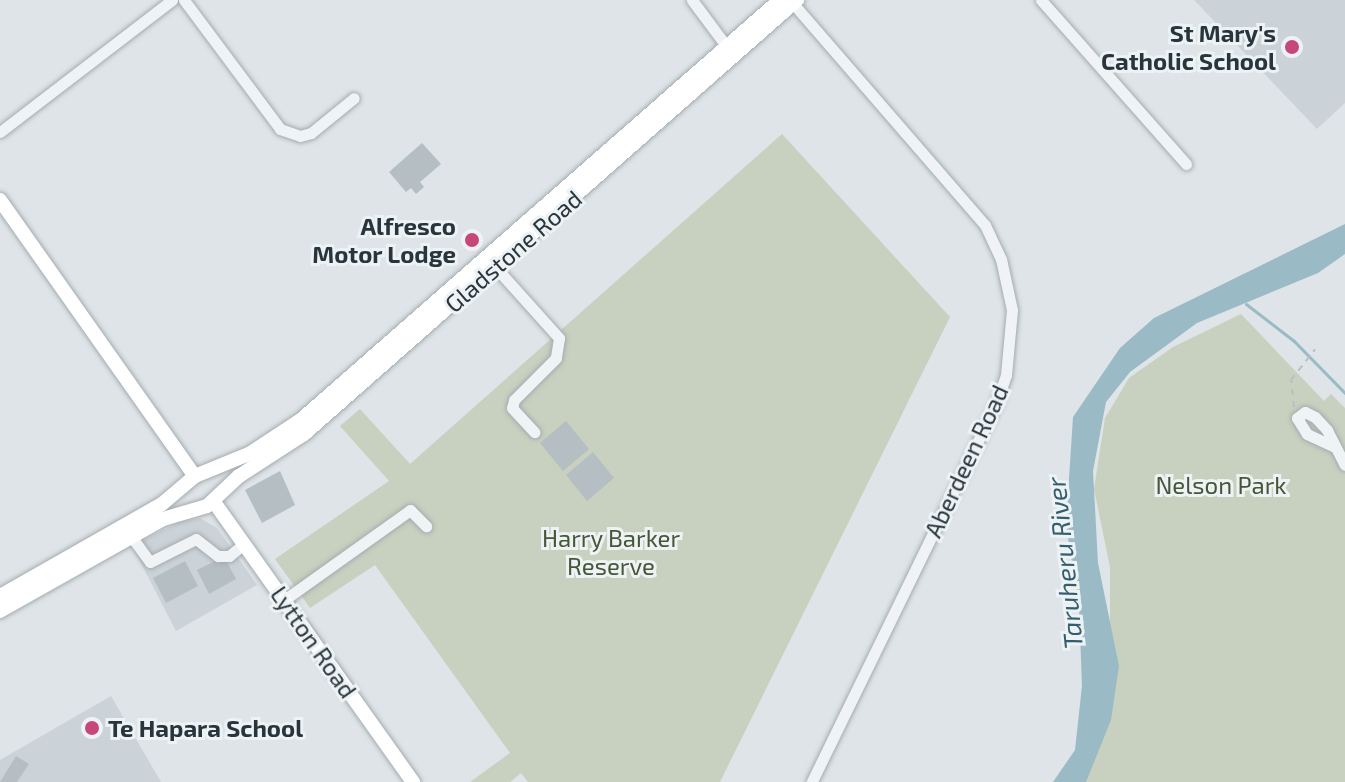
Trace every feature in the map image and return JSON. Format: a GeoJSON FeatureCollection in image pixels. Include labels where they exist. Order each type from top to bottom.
{"type":"FeatureCollection","features":[{"type":"Feature","properties":{"kind":"main road","name":"Gladstone Road"},"geometry":{"type":"LineString","coordinates":[[0,596],[196,478],[274,441],[490,262],[790,1]]}},
{"type":"Feature","properties":{"kind":"main road"},"geometry":{"type":"LineString","coordinates":[[0,200],[196,478],[217,480],[212,500],[190,499],[196,478]]}},
{"type":"Feature","properties":{"kind":"main road","name":"Gladstone Road"},"geometry":{"type":"LineString","coordinates":[[0,611],[131,536],[212,500],[304,434],[490,262]]}},
{"type":"Feature","properties":{"kind":"main road","name":"Lytton Road"},"geometry":{"type":"LineString","coordinates":[[212,500],[413,782]]}},
{"type":"Feature","properties":{"kind":"street"},"geometry":{"type":"LineString","coordinates":[[0,132],[172,0]]}},
{"type":"Feature","properties":{"kind":"street"},"geometry":{"type":"LineString","coordinates":[[184,0],[271,121],[289,134],[311,133],[354,98]]}},
{"type":"Feature","properties":{"kind":"street"},"geometry":{"type":"LineString","coordinates":[[692,0],[730,52]]}},
{"type":"Feature","properties":{"kind":"street"},"geometry":{"type":"LineString","coordinates":[[1041,0],[1186,164]]}},
{"type":"Feature","properties":{"kind":"street","name":"Aberdeen Road"},"geometry":{"type":"LineString","coordinates":[[790,1],[985,225],[1001,259],[1012,310],[1006,375],[996,404],[812,782]]}},
{"type":"Feature","properties":{"kind":"street"},"geometry":{"type":"LineString","coordinates":[[490,262],[559,338],[556,358],[514,400],[512,408],[534,432]]}},
{"type":"Feature","properties":{"kind":"street"},"geometry":{"type":"LineString","coordinates":[[1335,447],[1307,434],[1297,418],[1305,412],[1315,417],[1335,447],[1345,465]]}},
{"type":"Feature","properties":{"kind":"street"},"geometry":{"type":"LineString","coordinates":[[284,600],[410,510],[426,526]]}},
{"type":"Feature","properties":{"kind":"street"},"geometry":{"type":"LineString","coordinates":[[131,536],[150,562],[196,539],[218,556],[229,556],[244,544]]}},
{"type":"Feature","properties":{"kind":"path"},"geometry":{"type":"LineString","coordinates":[[1297,418],[1290,393],[1297,371],[1315,349]]}},
{"type":"Feature","properties":{"kind":"shaded area","name":"St Mary's Catholic School"},"geometry":{"type":"Polygon","coordinates":[[[1194,0],[1345,0],[1345,103],[1317,129],[1194,0]]]}},
{"type":"Feature","properties":{"kind":"shaded area"},"geometry":{"type":"Polygon","coordinates":[[[200,518],[217,528],[257,585],[176,631],[132,546],[179,522],[200,518]]]}},
{"type":"Feature","properties":{"kind":"shaded area","name":"Te Hapara School"},"geometry":{"type":"Polygon","coordinates":[[[111,696],[161,782],[0,782],[0,760],[111,696]]]}},
{"type":"Feature","properties":{"kind":"green space","name":"Harry Barker Reserve"},"geometry":{"type":"Polygon","coordinates":[[[782,134],[950,317],[720,782],[528,782],[521,773],[510,782],[470,782],[510,753],[375,565],[310,608],[275,559],[389,481],[340,426],[360,409],[410,464],[782,134]]]}},
{"type":"Feature","properties":{"kind":"green space","name":"Nelson Park"},"geometry":{"type":"Polygon","coordinates":[[[1241,314],[1324,401],[1331,394],[1345,408],[1345,782],[1083,782],[1110,708],[1110,567],[1094,489],[1105,418],[1129,378],[1173,347],[1241,314]]]}},
{"type":"Feature","properties":{"kind":"water"},"geometry":{"type":"Polygon","coordinates":[[[1345,224],[1345,254],[1318,273],[1197,323],[1130,372],[1106,402],[1093,471],[1098,563],[1119,666],[1111,720],[1086,782],[1053,782],[1075,750],[1082,686],[1079,606],[1066,525],[1073,417],[1120,348],[1154,318],[1345,224]]]}},
{"type":"Feature","properties":{"kind":"building"},"geometry":{"type":"Polygon","coordinates":[[[422,143],[441,164],[420,182],[424,187],[416,194],[411,188],[406,192],[389,172],[422,143]]]}},
{"type":"Feature","properties":{"kind":"building"},"geometry":{"type":"Polygon","coordinates":[[[566,421],[589,449],[563,471],[540,443],[566,421]]]}},
{"type":"Feature","properties":{"kind":"building"},"geometry":{"type":"Polygon","coordinates":[[[593,452],[614,478],[587,501],[566,475],[593,452]]]}},
{"type":"Feature","properties":{"kind":"building"},"geometry":{"type":"Polygon","coordinates":[[[280,471],[295,505],[262,523],[245,490],[280,471]]]}},
{"type":"Feature","properties":{"kind":"building"},"geometry":{"type":"Polygon","coordinates":[[[185,561],[198,586],[166,603],[153,578],[185,561]]]}},
{"type":"Feature","properties":{"kind":"building"},"geometry":{"type":"Polygon","coordinates":[[[215,561],[227,562],[236,579],[209,594],[197,570],[215,561]]]}},
{"type":"Feature","properties":{"kind":"building"},"geometry":{"type":"Polygon","coordinates":[[[16,756],[29,764],[17,782],[0,782],[16,756]]]}},
{"type":"Feature","properties":{"kind":"waterway"},"geometry":{"type":"LineString","coordinates":[[1246,304],[1294,341],[1345,393]]}},
{"type":"Feature","properties":{"kind":"place","name":"St Mary's Catholic School"},"geometry":{"type":"Point","coordinates":[1292,47]}},
{"type":"Feature","properties":{"kind":"place","name":"Alfresco Motor Lodge"},"geometry":{"type":"Point","coordinates":[472,240]}},
{"type":"Feature","properties":{"kind":"place","name":"Te Hapara School"},"geometry":{"type":"Point","coordinates":[92,728]}},
{"type":"Feature","properties":{"kind":"water label","name":"Taruheru River"},"geometry":{"type":"Point","coordinates":[1064,563]}}]}
